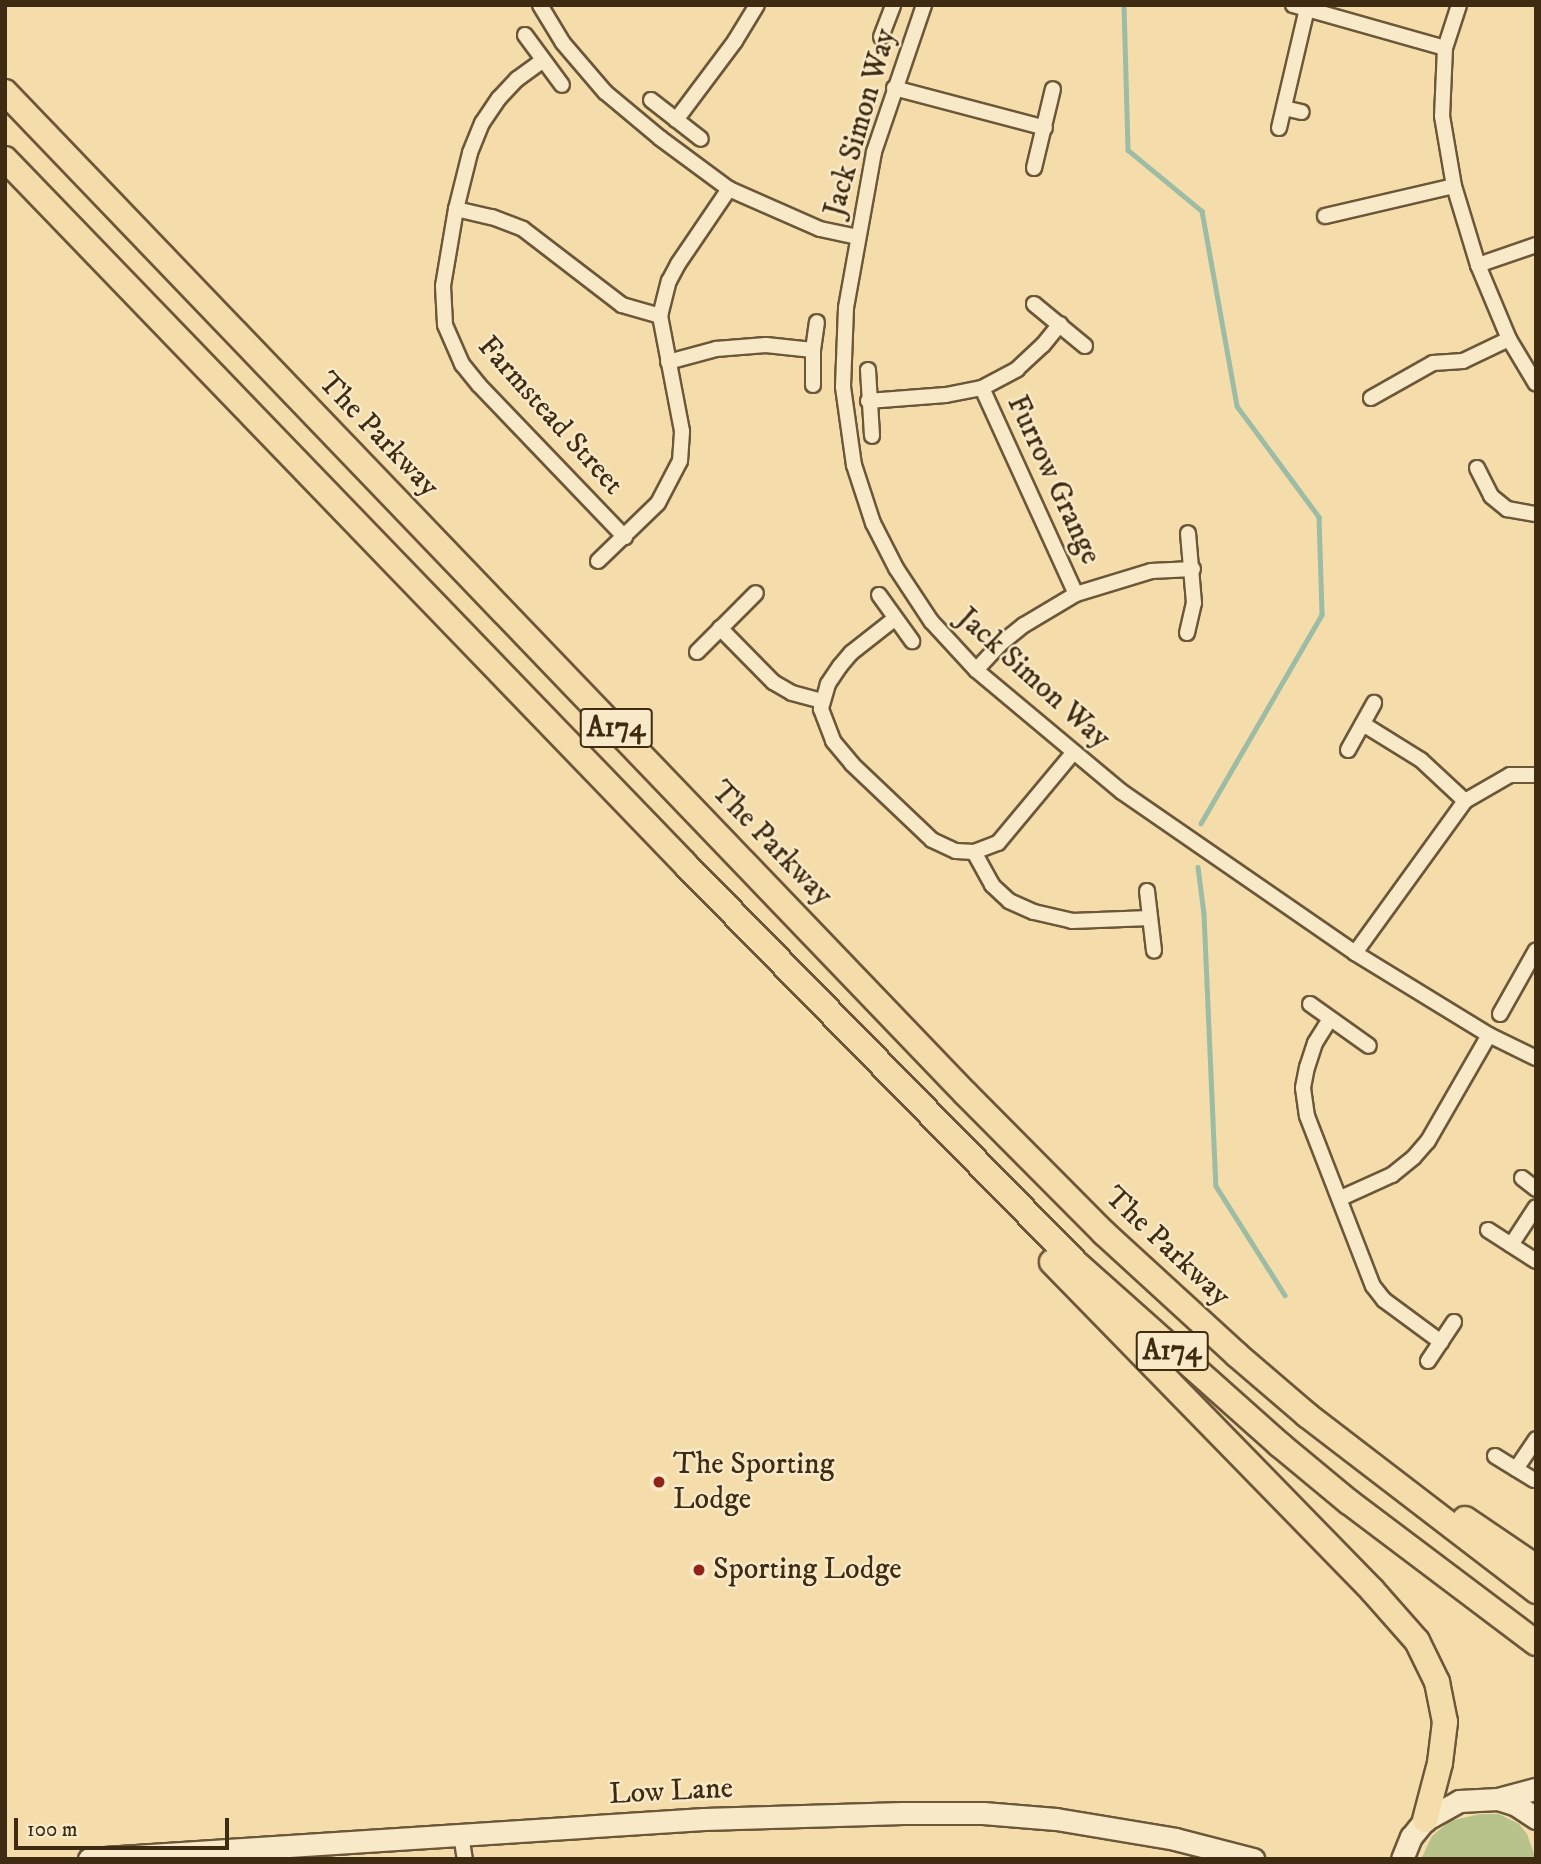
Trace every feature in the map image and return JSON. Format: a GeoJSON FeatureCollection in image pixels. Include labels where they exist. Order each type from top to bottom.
{"type":"FeatureCollection","features":[{"type":"Feature","properties":{"kind":"highway","name":"The Parkway"},"geometry":{"type":"LineString","coordinates":[[5,92],[984,1112],[1104,1233],[1237,1355],[1378,1472],[1536,1591]]}},
{"type":"Feature","properties":{"kind":"highway","name":"A174"},"geometry":{"type":"LineString","coordinates":[[5,159],[1016,1204],[1210,1386],[1349,1502],[1536,1643]]}},
{"type":"Feature","properties":{"kind":"highway"},"geometry":{"type":"LineString","coordinates":[[840,1023],[932,1138],[1372,1590],[1417,1641],[1437,1682],[1445,1722],[1440,1763],[1418,1828]]}},
{"type":"Feature","properties":{"kind":"highway"},"geometry":{"type":"LineString","coordinates":[[1237,1355],[1536,1567]]}},
{"type":"Feature","properties":{"kind":"main road"},"geometry":{"type":"LineString","coordinates":[[1387,1859],[1418,1828],[1459,1801],[1498,1799],[1536,1789]]}},
{"type":"Feature","properties":{"kind":"main road"},"geometry":{"type":"LineString","coordinates":[[1498,1799],[1516,1805],[1536,1818]]}},
{"type":"Feature","properties":{"kind":"main road","name":"Low Lane"},"geometry":{"type":"LineString","coordinates":[[89,1859],[704,1819],[983,1813],[1122,1828],[1253,1859]]}},
{"type":"Feature","properties":{"kind":"main road"},"geometry":{"type":"LineString","coordinates":[[1402,1859],[1418,1828]]}},
{"type":"Feature","properties":{"kind":"street"},"geometry":{"type":"LineString","coordinates":[[540,5],[570,53],[606,92],[660,138],[729,189],[820,229],[857,237]]}},
{"type":"Feature","properties":{"kind":"street"},"geometry":{"type":"LineString","coordinates":[[676,120],[735,41],[757,5]]}},
{"type":"Feature","properties":{"kind":"street","name":"Jack Simon Way"},"geometry":{"type":"LineString","coordinates":[[924,5],[874,152],[846,308],[843,387],[854,465],[873,523],[896,568],[931,621],[976,670],[1073,753],[1174,830],[1355,953],[1489,1035],[1536,1058]]}},
{"type":"Feature","properties":{"kind":"street"},"geometry":{"type":"LineString","coordinates":[[1459,5],[1445,48],[1442,116],[1454,186],[1478,265],[1509,339],[1536,384]]}},
{"type":"Feature","properties":{"kind":"street"},"geometry":{"type":"LineString","coordinates":[[881,37],[890,6]]}},
{"type":"Feature","properties":{"kind":"street"},"geometry":{"type":"LineString","coordinates":[[1279,128],[1300,7],[1445,48]]}},
{"type":"Feature","properties":{"kind":"street"},"geometry":{"type":"LineString","coordinates":[[525,35],[562,85]]}},
{"type":"Feature","properties":{"kind":"street","name":"Farmstead Street"},"geometry":{"type":"LineString","coordinates":[[542,61],[509,87],[482,123],[470,153],[456,209],[443,304],[445,325],[462,364],[625,537]]}},
{"type":"Feature","properties":{"kind":"street"},"geometry":{"type":"LineString","coordinates":[[894,88],[1045,128]]}},
{"type":"Feature","properties":{"kind":"street"},"geometry":{"type":"LineString","coordinates":[[1034,167],[1053,89]]}},
{"type":"Feature","properties":{"kind":"street"},"geometry":{"type":"LineString","coordinates":[[652,100],[701,139]]}},
{"type":"Feature","properties":{"kind":"street"},"geometry":{"type":"LineString","coordinates":[[1283,108],[1302,112]]}},
{"type":"Feature","properties":{"kind":"street"},"geometry":{"type":"LineString","coordinates":[[1325,216],[1454,186]]}},
{"type":"Feature","properties":{"kind":"street","name":"Farmstead Street"},"geometry":{"type":"LineString","coordinates":[[598,561],[658,503],[680,461],[682,431],[660,316],[669,281],[677,264],[729,189]]}},
{"type":"Feature","properties":{"kind":"street"},"geometry":{"type":"LineString","coordinates":[[456,209],[492,217],[523,229],[622,305],[660,316]]}},
{"type":"Feature","properties":{"kind":"street"},"geometry":{"type":"LineString","coordinates":[[1478,265],[1536,245]]}},
{"type":"Feature","properties":{"kind":"street"},"geometry":{"type":"LineString","coordinates":[[1034,304],[1085,346]]}},
{"type":"Feature","properties":{"kind":"street"},"geometry":{"type":"LineString","coordinates":[[813,385],[813,350],[817,322]]}},
{"type":"Feature","properties":{"kind":"street","name":"Furrow Grange"},"geometry":{"type":"LineString","coordinates":[[868,401],[946,395],[982,388],[1017,369],[1044,345],[1060,324]]}},
{"type":"Feature","properties":{"kind":"street"},"geometry":{"type":"LineString","coordinates":[[1371,398],[1433,363],[1463,361],[1509,339]]}},
{"type":"Feature","properties":{"kind":"street"},"geometry":{"type":"LineString","coordinates":[[668,362],[716,349],[766,345],[813,350]]}},
{"type":"Feature","properties":{"kind":"street"},"geometry":{"type":"LineString","coordinates":[[868,370],[872,436]]}},
{"type":"Feature","properties":{"kind":"street","name":"Furrow Grange"},"geometry":{"type":"LineString","coordinates":[[982,388],[1076,594]]}},
{"type":"Feature","properties":{"kind":"street"},"geometry":{"type":"LineString","coordinates":[[1477,468],[1491,496],[1507,509],[1536,514]]}},
{"type":"Feature","properties":{"kind":"street"},"geometry":{"type":"LineString","coordinates":[[1187,633],[1194,603],[1188,533]]}},
{"type":"Feature","properties":{"kind":"street","name":"Furrow Grange"},"geometry":{"type":"LineString","coordinates":[[976,670],[999,645],[1024,625],[1076,594],[1151,572],[1193,569]]}},
{"type":"Feature","properties":{"kind":"street"},"geometry":{"type":"LineString","coordinates":[[697,652],[756,593]]}},
{"type":"Feature","properties":{"kind":"street"},"geometry":{"type":"LineString","coordinates":[[879,595],[893,620],[912,641]]}},
{"type":"Feature","properties":{"kind":"street"},"geometry":{"type":"LineString","coordinates":[[893,620],[851,653],[828,684],[821,709],[832,741],[852,764],[932,840],[956,851],[974,852],[998,843],[1073,753]]}},
{"type":"Feature","properties":{"kind":"street"},"geometry":{"type":"LineString","coordinates":[[720,628],[773,682],[792,693],[822,701]]}},
{"type":"Feature","properties":{"kind":"street"},"geometry":{"type":"LineString","coordinates":[[1348,750],[1374,703]]}},
{"type":"Feature","properties":{"kind":"street"},"geometry":{"type":"LineString","coordinates":[[1363,724],[1422,760],[1465,801]]}},
{"type":"Feature","properties":{"kind":"street"},"geometry":{"type":"LineString","coordinates":[[1355,953],[1465,801],[1510,775],[1536,775]]}},
{"type":"Feature","properties":{"kind":"street"},"geometry":{"type":"LineString","coordinates":[[974,852],[992,885],[1009,901],[1034,912],[1091,922],[1150,918]]}},
{"type":"Feature","properties":{"kind":"street"},"geometry":{"type":"LineString","coordinates":[[1147,891],[1154,951]]}},
{"type":"Feature","properties":{"kind":"street"},"geometry":{"type":"LineString","coordinates":[[1500,1014],[1536,950]]}},
{"type":"Feature","properties":{"kind":"street"},"geometry":{"type":"LineString","coordinates":[[1310,1004],[1369,1046]]}},
{"type":"Feature","properties":{"kind":"street"},"geometry":{"type":"LineString","coordinates":[[1330,1019],[1315,1043],[1303,1088],[1307,1116],[1373,1286],[1384,1300],[1441,1342]]}},
{"type":"Feature","properties":{"kind":"street"},"geometry":{"type":"LineString","coordinates":[[1341,1198],[1392,1175],[1421,1149],[1489,1035]]}},
{"type":"Feature","properties":{"kind":"street"},"geometry":{"type":"LineString","coordinates":[[1522,1178],[1536,1189]]}},
{"type":"Feature","properties":{"kind":"street"},"geometry":{"type":"LineString","coordinates":[[1511,1245],[1536,1207]]}},
{"type":"Feature","properties":{"kind":"street"},"geometry":{"type":"LineString","coordinates":[[1488,1230],[1536,1261]]}},
{"type":"Feature","properties":{"kind":"street"},"geometry":{"type":"LineString","coordinates":[[1428,1361],[1454,1322]]}},
{"type":"Feature","properties":{"kind":"street"},"geometry":{"type":"LineString","coordinates":[[1516,1469],[1536,1438]]}},
{"type":"Feature","properties":{"kind":"street"},"geometry":{"type":"LineString","coordinates":[[1495,1456],[1534,1480]]}},
{"type":"Feature","properties":{"kind":"street"},"geometry":{"type":"LineString","coordinates":[[461,1835],[465,1859]]}},
{"type":"Feature","properties":{"kind":"green space"},"geometry":{"type":"Polygon","coordinates":[[[1480,1814],[1499,1814],[1519,1824],[1527,1834],[1536,1859],[1421,1859],[1432,1836],[1450,1821],[1480,1814]]]}},
{"type":"Feature","properties":{"kind":"waterway"},"geometry":{"type":"LineString","coordinates":[[1124,5],[1128,150],[1202,211],[1237,406],[1319,517],[1322,615],[1201,824]]}},
{"type":"Feature","properties":{"kind":"waterway"},"geometry":{"type":"LineString","coordinates":[[1198,867],[1204,914],[1216,1186],[1285,1295]]}},
{"type":"Feature","properties":{"kind":"place","name":"The Sporting Lodge"},"geometry":{"type":"Point","coordinates":[659,1482]}},
{"type":"Feature","properties":{"kind":"place","name":"Sporting Lodge"},"geometry":{"type":"Point","coordinates":[699,1570]}}]}
